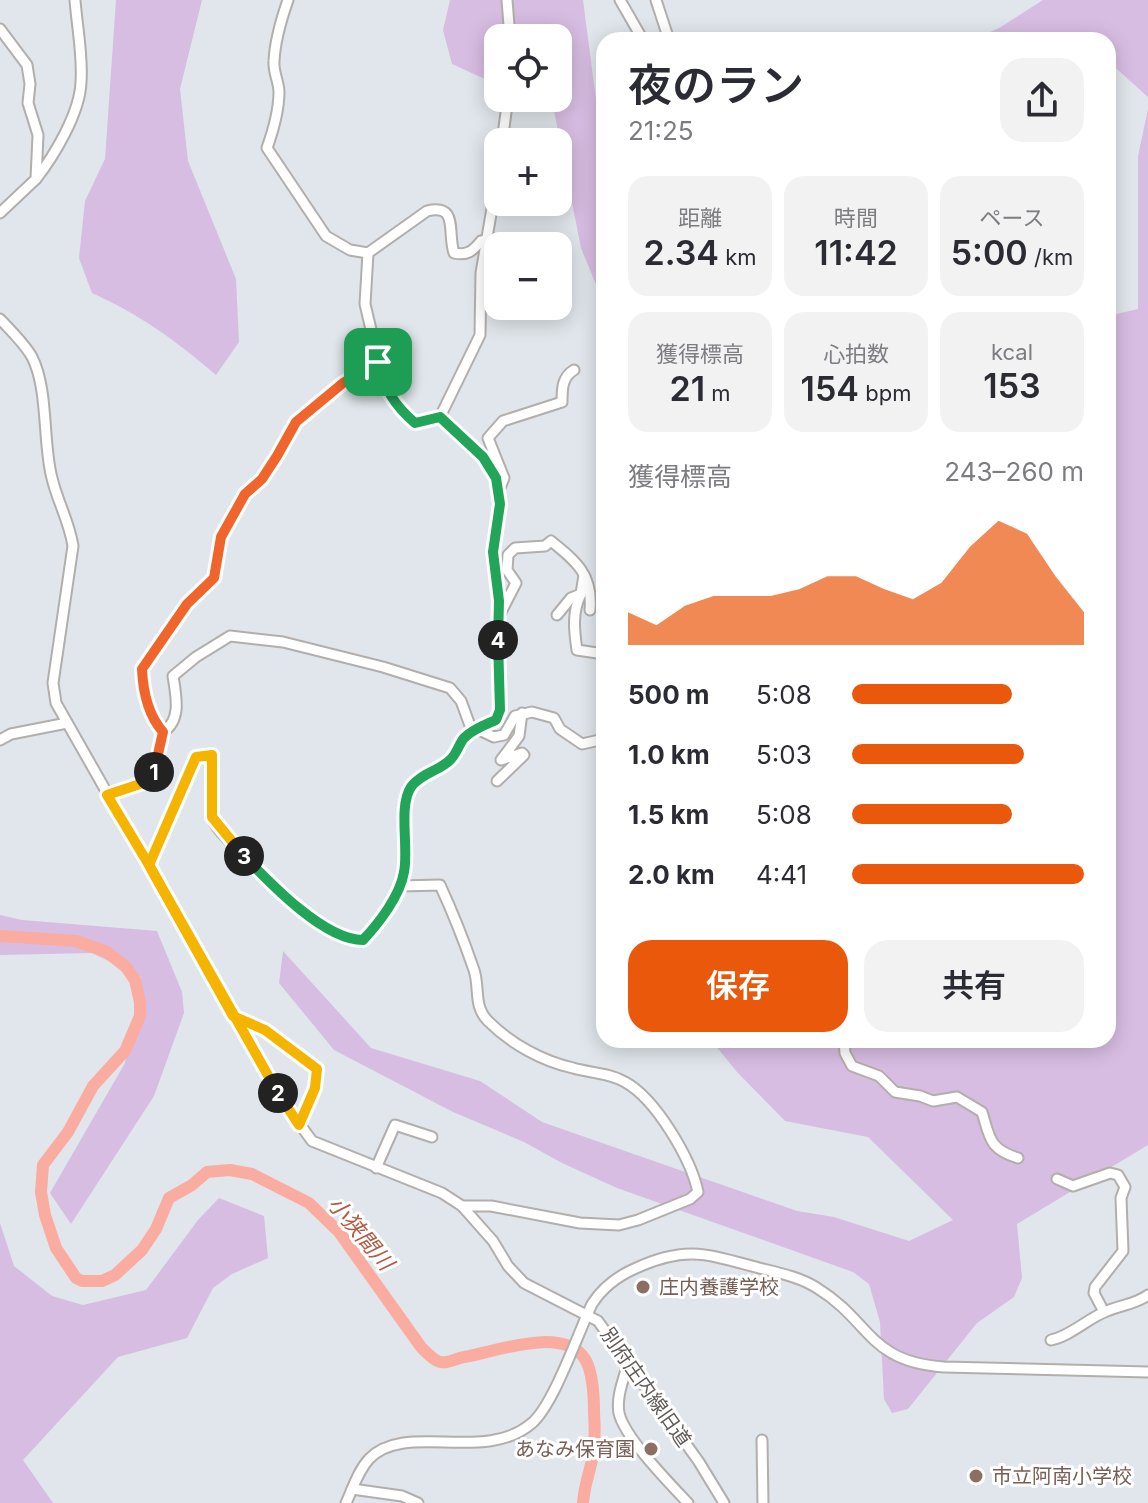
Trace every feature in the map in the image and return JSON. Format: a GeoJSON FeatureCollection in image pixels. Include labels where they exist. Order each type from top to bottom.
{"type":"FeatureCollection","features":[{"type":"Feature","properties":{"kind":"street"},"geometry":{"type":"LineString","coordinates":[[0,213],[53,158],[80,95],[81,58],[75,0]]}},
{"type":"Feature","properties":{"kind":"street"},"geometry":{"type":"LineString","coordinates":[[288,0],[276,43],[274,66],[279,90],[273,132],[267,148],[326,236],[350,250],[368,253],[427,211],[443,209],[448,215],[454,253],[463,255],[473,251],[484,241]]}},
{"type":"Feature","properties":{"kind":"street"},"geometry":{"type":"LineString","coordinates":[[507,0],[509,24]]}},
{"type":"Feature","properties":{"kind":"street"},"geometry":{"type":"LineString","coordinates":[[620,0],[638,32]]}},
{"type":"Feature","properties":{"kind":"street"},"geometry":{"type":"LineString","coordinates":[[656,0],[666,32]]}},
{"type":"Feature","properties":{"kind":"street"},"geometry":{"type":"LineString","coordinates":[[0,29],[27,65],[30,84],[28,103],[38,135],[36,179]]}},
{"type":"Feature","properties":{"kind":"street"},"geometry":{"type":"LineString","coordinates":[[368,253],[365,304],[384,385],[415,423],[440,417]]}},
{"type":"Feature","properties":{"kind":"street"},"geometry":{"type":"LineString","coordinates":[[440,417],[480,335],[484,259]]}},
{"type":"Feature","properties":{"kind":"street","name":"別府庄内線旧道"},"geometry":{"type":"LineString","coordinates":[[0,319],[32,358],[38,375],[43,398],[46,454],[52,481],[70,526],[73,546],[53,683],[56,703],[233,1016],[299,1125],[312,1141],[442,1193],[462,1206],[524,1283],[547,1297],[588,1313],[602,1324],[699,1462],[724,1503]]}},
{"type":"Feature","properties":{"kind":"street"},"geometry":{"type":"LineString","coordinates":[[107,795],[149,781],[157,767],[163,732],[152,716],[142,669],[187,604],[214,578],[221,537],[245,494],[270,468],[296,422],[343,383],[378,362]]}},
{"type":"Feature","properties":{"kind":"street"},"geometry":{"type":"LineString","coordinates":[[498,493],[504,478],[488,438],[503,421],[562,402],[562,388],[568,374],[574,370]]}},
{"type":"Feature","properties":{"kind":"street"},"geometry":{"type":"LineString","coordinates":[[149,865],[196,757],[212,755],[212,817],[277,892],[349,940],[363,940],[374,928],[400,886],[405,859],[406,799],[412,787],[451,759],[463,739],[496,720],[500,710],[499,601],[493,552],[500,504],[496,478],[483,457],[440,417]]}},
{"type":"Feature","properties":{"kind":"street"},"geometry":{"type":"LineString","coordinates":[[497,620],[516,583],[507,570],[508,555],[515,548],[545,546],[551,541],[581,568],[590,586],[590,610]]}},
{"type":"Feature","properties":{"kind":"street"},"geometry":{"type":"LineString","coordinates":[[584,575],[574,619],[577,650],[596,653]]}},
{"type":"Feature","properties":{"kind":"street"},"geometry":{"type":"LineString","coordinates":[[557,615],[571,598],[581,594]]}},
{"type":"Feature","properties":{"kind":"street"},"geometry":{"type":"LineString","coordinates":[[163,732],[171,727],[176,715],[173,676],[196,657],[230,636],[238,635],[316,650],[450,688],[461,701],[475,730],[494,737],[504,735],[515,716],[522,713],[544,714],[554,718],[560,729],[582,744],[596,741]]}},
{"type":"Feature","properties":{"kind":"street"},"geometry":{"type":"LineString","coordinates":[[497,781],[524,755],[501,760],[519,736],[522,713]]}},
{"type":"Feature","properties":{"kind":"street"},"geometry":{"type":"LineString","coordinates":[[0,740],[11,734],[67,723]]}},
{"type":"Feature","properties":{"kind":"street"},"geometry":{"type":"LineString","coordinates":[[400,886],[440,885],[476,974],[478,1004],[490,1023],[523,1048],[547,1060],[608,1076],[625,1082],[638,1092],[672,1136],[692,1171],[698,1192],[690,1199],[619,1225],[580,1223],[491,1206],[462,1206]]}},
{"type":"Feature","properties":{"kind":"street"},"geometry":{"type":"LineString","coordinates":[[233,1016],[265,1030],[317,1069],[315,1088],[299,1125]]}},
{"type":"Feature","properties":{"kind":"street"},"geometry":{"type":"LineString","coordinates":[[845,1048],[852,1066],[879,1076],[895,1092],[933,1101],[957,1097],[982,1112],[992,1145],[1018,1158]]}},
{"type":"Feature","properties":{"kind":"street"},"geometry":{"type":"LineString","coordinates":[[376,1168],[395,1125],[432,1137]]}},
{"type":"Feature","properties":{"kind":"street"},"geometry":{"type":"LineString","coordinates":[[1057,1179],[1073,1186],[1110,1173],[1118,1175],[1123,1181],[1123,1251],[1095,1287],[1094,1293],[1104,1312]]}},
{"type":"Feature","properties":{"kind":"street"},"geometry":{"type":"LineString","coordinates":[[346,1503],[365,1463],[390,1445],[497,1440],[522,1431],[533,1423],[547,1404],[601,1291],[620,1276],[665,1256],[699,1253],[804,1280],[831,1298],[885,1349],[916,1364],[1148,1372]]}},
{"type":"Feature","properties":{"kind":"street"},"geometry":{"type":"LineString","coordinates":[[1051,1340],[1060,1338],[1104,1312],[1140,1301],[1148,1295]]}},
{"type":"Feature","properties":{"kind":"street"},"geometry":{"type":"LineString","coordinates":[[628,1363],[619,1398],[619,1414],[626,1429],[688,1503]]}},
{"type":"Feature","properties":{"kind":"street"},"geometry":{"type":"LineString","coordinates":[[762,1440],[763,1503]]}},
{"type":"Feature","properties":{"kind":"street"},"geometry":{"type":"LineString","coordinates":[[352,1489],[402,1496],[418,1503]]}},
{"type":"Feature","properties":{"kind":"shaded area"},"geometry":{"type":"Polygon","coordinates":[[[116,0],[202,0],[180,89],[188,161],[236,279],[239,342],[216,375],[157,329],[92,293],[79,258],[85,201],[105,159],[116,0]]]}},
{"type":"Feature","properties":{"kind":"shaded area"},"geometry":{"type":"Polygon","coordinates":[[[450,0],[583,0],[596,99],[596,285],[581,248],[572,202],[572,128],[557,128],[554,112],[572,112],[572,24],[484,24],[484,79],[452,64],[443,30],[450,0]]]}},
{"type":"Feature","properties":{"kind":"shaded area"},"geometry":{"type":"Polygon","coordinates":[[[1043,0],[1148,0],[1148,97],[1116,68],[1116,32],[990,32],[1043,0]]]}},
{"type":"Feature","properties":{"kind":"shaded area"},"geometry":{"type":"Polygon","coordinates":[[[1148,109],[1148,1145],[1017,1224],[1022,1278],[1014,1297],[977,1323],[908,1409],[892,1413],[884,1399],[880,1322],[869,1284],[853,1272],[617,1188],[524,1142],[453,1112],[334,1050],[279,983],[283,951],[371,1048],[480,1081],[542,1122],[797,1211],[834,1217],[909,1241],[953,1220],[868,1137],[785,1121],[718,1048],[1116,1048],[1116,314],[1138,309],[1138,156],[1148,109]]]}},
{"type":"Feature","properties":{"kind":"shaded area"},"geometry":{"type":"Polygon","coordinates":[[[0,915],[22,920],[157,931],[182,992],[184,1013],[154,1096],[71,1224],[50,1193],[125,1063],[141,977],[92,953],[0,955],[0,915]]]}},
{"type":"Feature","properties":{"kind":"shaded area"},"geometry":{"type":"Polygon","coordinates":[[[219,1198],[264,1216],[268,1258],[232,1274],[213,1288],[187,1338],[118,1357],[23,1460],[53,1503],[0,1503],[0,1223],[14,1266],[52,1296],[83,1305],[146,1290],[198,1220],[219,1198]]]}},
{"type":"Feature","properties":{"kind":"waterway","name":"小狭間川"},"geometry":{"type":"LineString","coordinates":[[0,936],[76,941],[107,952],[126,967],[135,980],[140,1002],[140,1016],[125,1051],[93,1086],[68,1132],[43,1165],[41,1192],[45,1215],[56,1248],[76,1278],[102,1281],[115,1275],[142,1250],[156,1229],[169,1198],[207,1172],[230,1170],[252,1174],[309,1203],[339,1232],[421,1347],[437,1361],[446,1362],[528,1343],[561,1344],[575,1349],[585,1359],[590,1371],[595,1434],[583,1503]]}},
{"type":"Feature","properties":{"kind":"place","name":"庄内養護学校"},"geometry":{"type":"Point","coordinates":[643,1287]}},
{"type":"Feature","properties":{"kind":"place","name":"あなみ保育園"},"geometry":{"type":"Point","coordinates":[651,1449]}},
{"type":"Feature","properties":{"kind":"place","name":"市立阿南小学校"},"geometry":{"type":"Point","coordinates":[976,1476]}},
{"type":"Feature","properties":{"kind":"route"},"geometry":{"type":"LineString","coordinates":[[378,362],[343,383],[296,422],[262,479],[245,494],[221,537],[214,578],[187,604],[142,669],[152,716],[163,732],[157,767],[149,781],[107,795],[233,1016],[265,1030],[317,1069],[315,1088],[299,1125],[278,1094],[233,1016],[149,865],[196,757],[212,755],[212,817],[228,838],[277,892],[341,936],[349,940],[363,940],[400,886],[406,845],[406,799],[412,787],[451,759],[472,731],[496,720],[500,710],[499,601],[493,552],[500,504],[496,478],[483,457],[440,417],[415,423],[397,407],[384,385],[378,362]]}}]}
